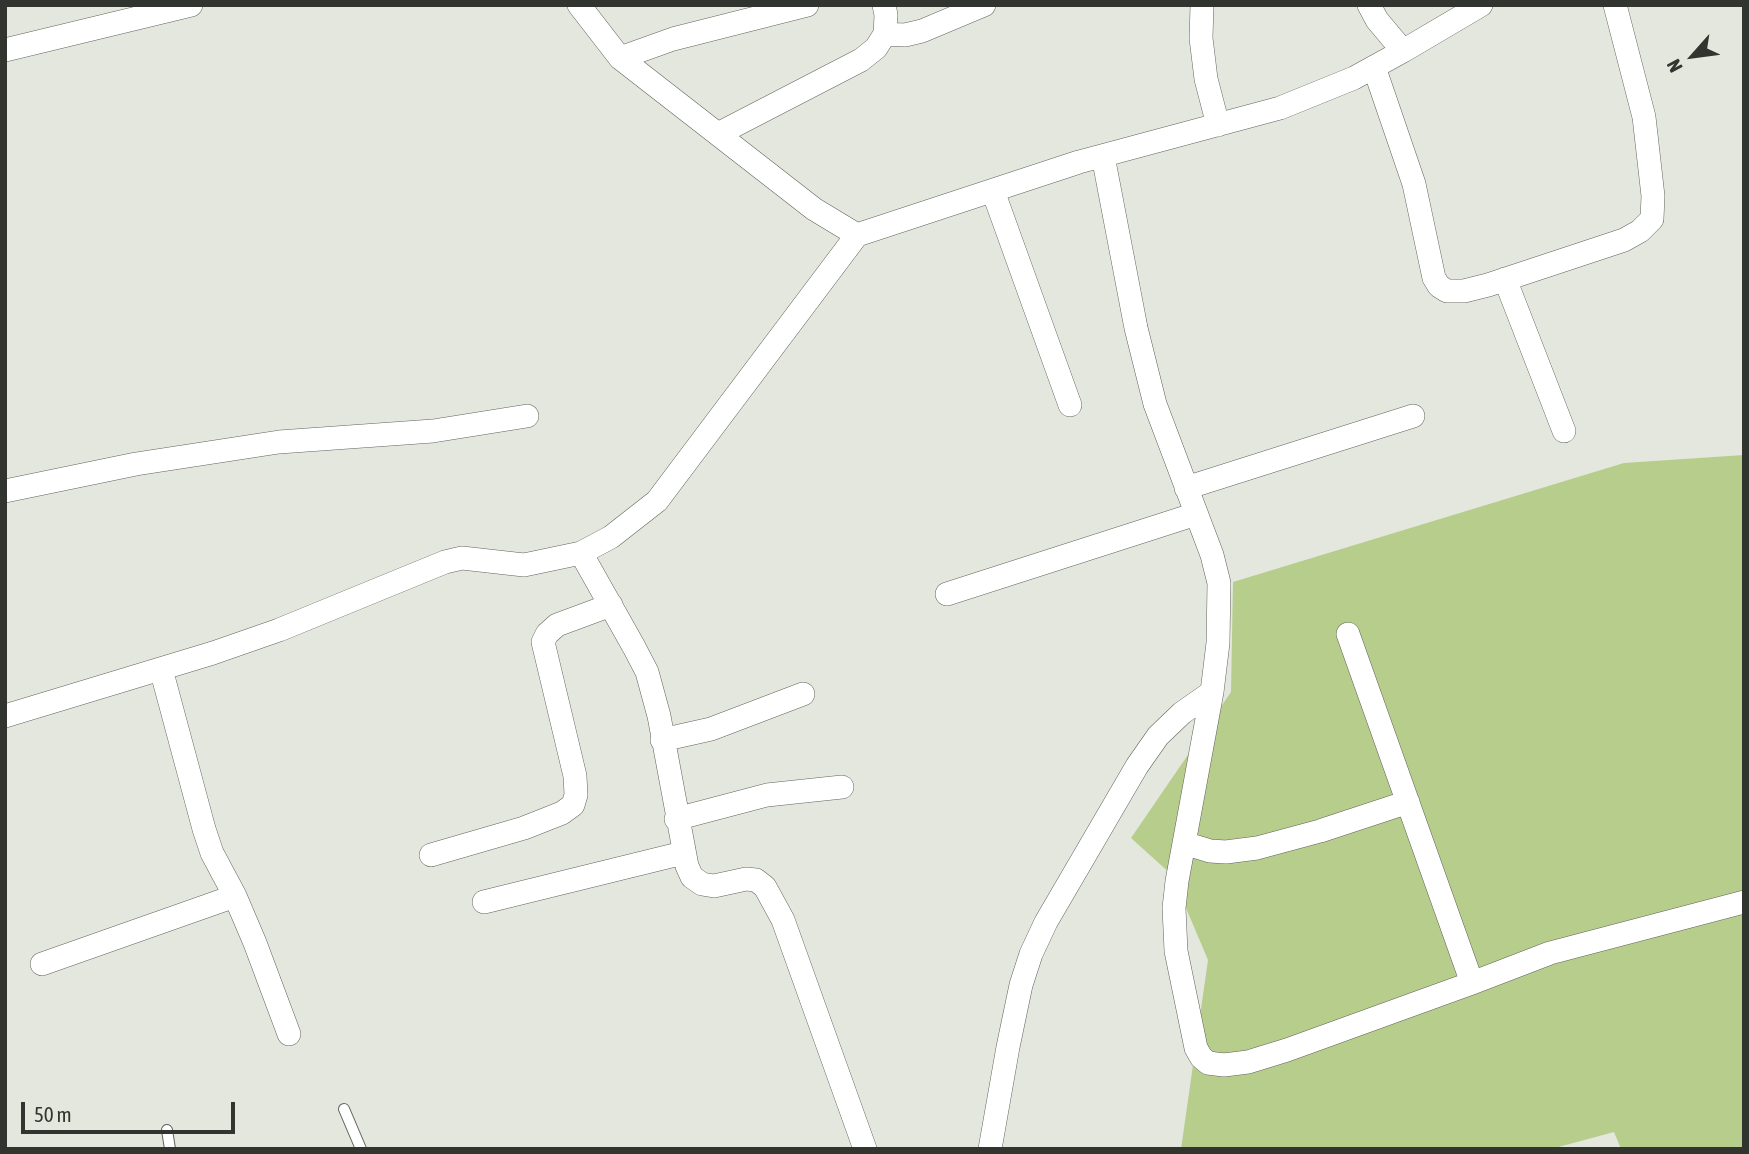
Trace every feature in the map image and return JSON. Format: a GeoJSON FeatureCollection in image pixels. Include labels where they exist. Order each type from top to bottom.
{"type":"FeatureCollection","features":[{"type":"Feature","properties":{"kind":"street"},"geometry":{"type":"LineString","coordinates":[[5,50],[191,5]]}},
{"type":"Feature","properties":{"kind":"street"},"geometry":{"type":"LineString","coordinates":[[579,5],[620,58],[814,209],[857,235]]}},
{"type":"Feature","properties":{"kind":"street"},"geometry":{"type":"LineString","coordinates":[[620,58],[753,11],[807,5]]}},
{"type":"Feature","properties":{"kind":"street"},"geometry":{"type":"LineString","coordinates":[[718,134],[861,60],[876,48],[886,34],[884,5]]}},
{"type":"Feature","properties":{"kind":"street"},"geometry":{"type":"LineString","coordinates":[[886,34],[922,31],[984,5]]}},
{"type":"Feature","properties":{"kind":"street"},"geometry":{"type":"LineString","coordinates":[[1202,5],[1201,38],[1206,79],[1218,125]]}},
{"type":"Feature","properties":{"kind":"street"},"geometry":{"type":"LineString","coordinates":[[1369,5],[1377,20],[1404,51]]}},
{"type":"Feature","properties":{"kind":"street"},"geometry":{"type":"LineString","coordinates":[[5,716],[279,630],[445,562],[462,558],[524,565],[581,553],[611,537],[657,501],[857,235],[1103,156],[1280,108],[1354,78],[1480,5]]}},
{"type":"Feature","properties":{"kind":"street"},"geometry":{"type":"LineString","coordinates":[[1374,67],[1414,184],[1434,278],[1439,286],[1447,291],[1464,291],[1624,240],[1640,231],[1652,219],[1653,197],[1644,117],[1615,5]]}},
{"type":"Feature","properties":{"kind":"street"},"geometry":{"type":"LineString","coordinates":[[1103,156],[1136,328],[1155,404],[1212,555],[1219,583],[1218,643],[1212,692],[1174,908],[1176,951],[1196,1048],[1201,1057],[1208,1063],[1223,1065],[1248,1062],[1550,953],[1744,902]]}},
{"type":"Feature","properties":{"kind":"street"},"geometry":{"type":"LineString","coordinates":[[993,191],[1070,405]]}},
{"type":"Feature","properties":{"kind":"street"},"geometry":{"type":"LineString","coordinates":[[1505,279],[1564,431]]}},
{"type":"Feature","properties":{"kind":"street"},"geometry":{"type":"LineString","coordinates":[[5,491],[136,464],[279,442],[433,431],[527,416]]}},
{"type":"Feature","properties":{"kind":"street"},"geometry":{"type":"LineString","coordinates":[[1186,488],[1413,416]]}},
{"type":"Feature","properties":{"kind":"street"},"geometry":{"type":"LineString","coordinates":[[947,594],[1196,514]]}},
{"type":"Feature","properties":{"kind":"street"},"geometry":{"type":"LineString","coordinates":[[581,553],[646,672],[659,716],[683,853],[692,877],[702,884],[714,886],[746,879],[756,880],[765,887],[783,920],[865,1149]]}},
{"type":"Feature","properties":{"kind":"street"},"geometry":{"type":"LineString","coordinates":[[431,855],[524,828],[562,813],[573,805],[576,795],[575,776],[543,642],[557,625],[611,605]]}},
{"type":"Feature","properties":{"kind":"street"},"geometry":{"type":"LineString","coordinates":[[1348,634],[1472,983]]}},
{"type":"Feature","properties":{"kind":"street"},"geometry":{"type":"LineString","coordinates":[[161,669],[212,853],[235,896],[255,943],[289,1034]]}},
{"type":"Feature","properties":{"kind":"street"},"geometry":{"type":"LineString","coordinates":[[990,1149],[1021,985],[1041,933],[1137,766],[1158,736],[1182,713],[1212,692]]}},
{"type":"Feature","properties":{"kind":"street"},"geometry":{"type":"LineString","coordinates":[[662,740],[711,729],[803,694]]}},
{"type":"Feature","properties":{"kind":"street"},"geometry":{"type":"LineString","coordinates":[[676,820],[767,795],[842,787]]}},
{"type":"Feature","properties":{"kind":"street"},"geometry":{"type":"LineString","coordinates":[[1184,843],[1210,852],[1257,848],[1408,802]]}},
{"type":"Feature","properties":{"kind":"street"},"geometry":{"type":"LineString","coordinates":[[484,902],[683,853]]}},
{"type":"Feature","properties":{"kind":"street"},"geometry":{"type":"LineString","coordinates":[[42,964],[235,896]]}},
{"type":"Feature","properties":{"kind":"lane"},"geometry":{"type":"LineString","coordinates":[[344,1109],[361,1149]]}},
{"type":"Feature","properties":{"kind":"lane"},"geometry":{"type":"LineString","coordinates":[[167,1130],[170,1149]]}},
{"type":"Feature","properties":{"kind":"green space"},"geometry":{"type":"Polygon","coordinates":[[[1744,455],[1744,1149],[1621,1149],[1614,1132],[1551,1149],[1181,1149],[1208,960],[1172,875],[1131,838],[1231,692],[1233,582],[1624,463],[1744,455]]]}}]}
